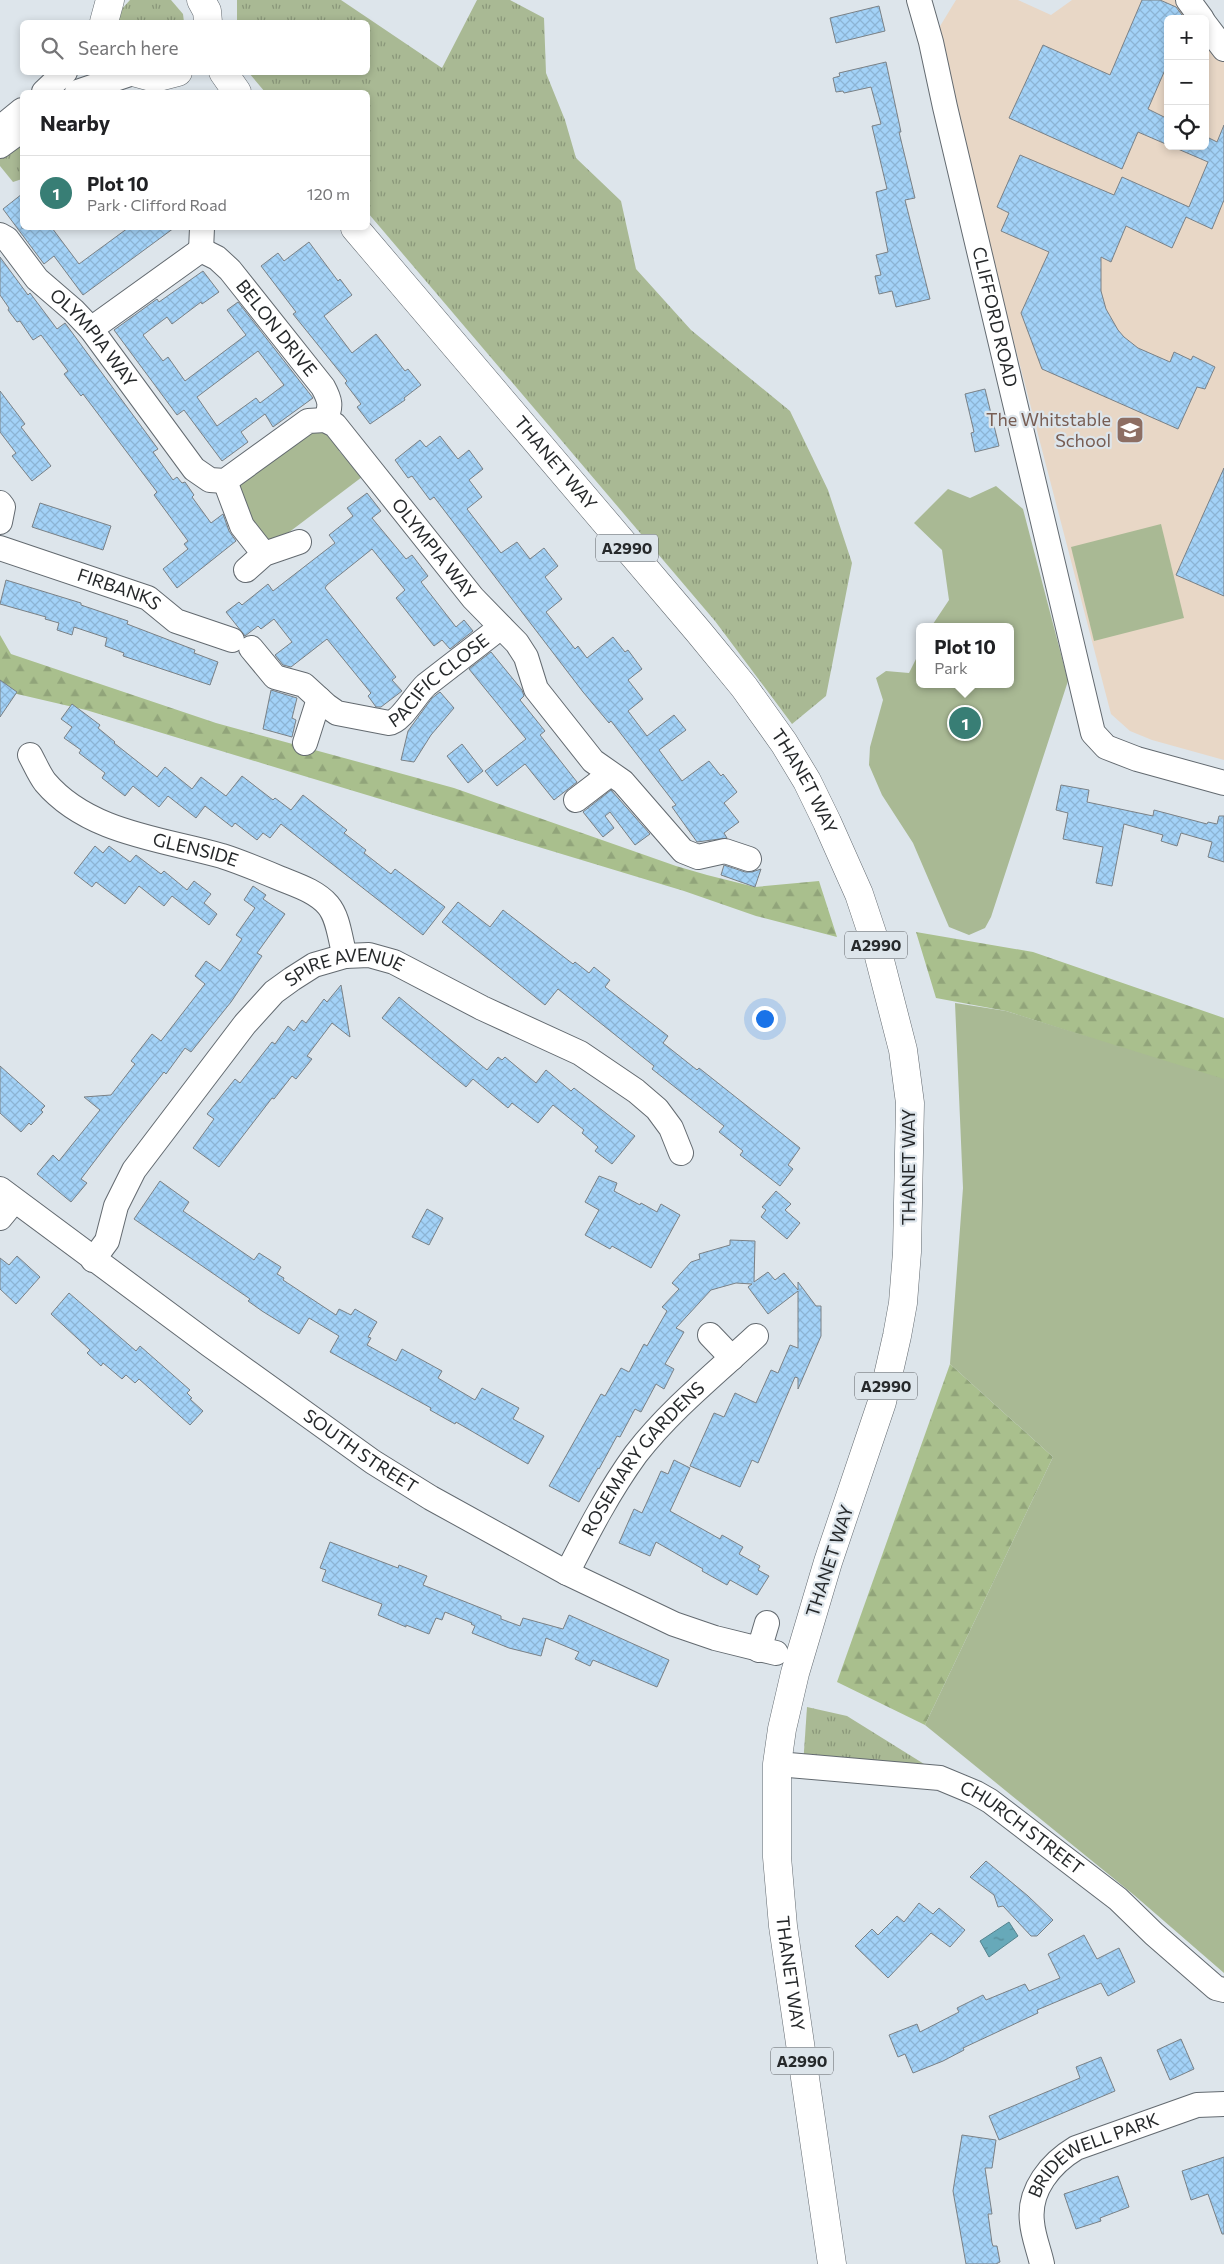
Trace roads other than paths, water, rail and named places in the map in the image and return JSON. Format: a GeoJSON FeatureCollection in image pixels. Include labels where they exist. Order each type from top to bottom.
{"type":"FeatureCollection","features":[{"type":"Feature","properties":{"kind":"main road"},"geometry":{"type":"LineString","coordinates":[[152,75],[183,90]]}},
{"type":"Feature","properties":{"kind":"main road"},"geometry":{"type":"LineString","coordinates":[[225,75],[236,90]]}},
{"type":"Feature","properties":{"kind":"main road","name":"THANET WAY"},"geometry":{"type":"LineString","coordinates":[[357,230],[744,688],[784,743],[807,781],[859,894],[890,996],[902,1050],[910,1102],[910,1202],[904,1303],[882,1402],[828,1562],[795,1673],[782,1729],[777,1764],[777,1857],[782,1926],[832,2264]]}},
{"type":"Feature","properties":{"kind":"street","name":"CLIFFORD ROAD"},"geometry":{"type":"LineString","coordinates":[[918,0],[932,42],[945,107],[1093,733],[1106,747],[1137,759],[1224,783]]}},
{"type":"Feature","properties":{"kind":"street"},"geometry":{"type":"LineString","coordinates":[[1188,0],[1199,15]]}},
{"type":"Feature","properties":{"kind":"street"},"geometry":{"type":"LineString","coordinates":[[1209,29],[1224,49]]}},
{"type":"Feature","properties":{"kind":"street"},"geometry":{"type":"LineString","coordinates":[[46,90],[61,75]]}},
{"type":"Feature","properties":{"kind":"street"},"geometry":{"type":"LineString","coordinates":[[85,90],[146,75]]}},
{"type":"Feature","properties":{"kind":"street"},"geometry":{"type":"LineString","coordinates":[[0,128],[20,112]]}},
{"type":"Feature","properties":{"kind":"street"},"geometry":{"type":"LineString","coordinates":[[0,146],[20,131]]}},
{"type":"Feature","properties":{"kind":"street","name":"OLYMPIA WAY"},"geometry":{"type":"LineString","coordinates":[[0,235],[7,239],[37,279],[73,310],[91,329],[194,469],[210,480],[225,481]]}},
{"type":"Feature","properties":{"kind":"street","name":"BELON DRIVE"},"geometry":{"type":"LineString","coordinates":[[91,329],[201,239],[230,270],[323,387],[331,401],[330,411],[325,420]]}},
{"type":"Feature","properties":{"kind":"street"},"geometry":{"type":"LineString","coordinates":[[264,554],[239,521],[225,481],[296,428],[308,421],[325,420]]}},
{"type":"Feature","properties":{"kind":"street","name":"OLYMPIA WAY"},"geometry":{"type":"LineString","coordinates":[[325,420],[340,430],[473,598],[522,651],[531,670],[536,689],[593,761],[623,782],[683,851],[698,857],[725,851],[749,859]]}},
{"type":"Feature","properties":{"kind":"street"},"geometry":{"type":"LineString","coordinates":[[0,503],[3,507],[0,522]]}},
{"type":"Feature","properties":{"kind":"street"},"geometry":{"type":"LineString","coordinates":[[246,570],[264,554],[299,542]]}},
{"type":"Feature","properties":{"kind":"street","name":"FIRBANKS"},"geometry":{"type":"LineString","coordinates":[[0,548],[148,598],[176,621],[241,644]]}},
{"type":"Feature","properties":{"kind":"street","name":"PACIFIC CLOSE"},"geometry":{"type":"LineString","coordinates":[[241,644],[275,677],[304,685],[337,713],[377,722],[395,722],[426,684],[501,627]]}},
{"type":"Feature","properties":{"kind":"street"},"geometry":{"type":"LineString","coordinates":[[305,743],[319,699]]}},
{"type":"Feature","properties":{"kind":"street","name":"GLENSIDE"},"geometry":{"type":"LineString","coordinates":[[30,755],[45,782],[70,804],[87,814],[121,829],[174,846],[222,856],[310,891],[328,904],[333,912],[345,956]]}},
{"type":"Feature","properties":{"kind":"street"},"geometry":{"type":"LineString","coordinates":[[576,800],[610,774]]}},
{"type":"Feature","properties":{"kind":"street","name":"SPIRE AVENUE"},"geometry":{"type":"LineString","coordinates":[[93,1260],[107,1241],[116,1206],[134,1170],[254,1013],[274,992],[314,965],[345,956],[369,955],[394,962],[482,1008],[580,1053],[636,1091],[656,1109],[671,1128],[681,1153]]}},
{"type":"Feature","properties":{"kind":"street","name":"SOUTH STREET"},"geometry":{"type":"LineString","coordinates":[[5,1203],[93,1260],[374,1462],[438,1502],[567,1573],[674,1624],[768,1651],[767,1623]]}},
{"type":"Feature","properties":{"kind":"street"},"geometry":{"type":"LineString","coordinates":[[710,1334],[732,1358]]}},
{"type":"Feature","properties":{"kind":"street","name":"ROSEMARY GARDENS"},"geometry":{"type":"LineString","coordinates":[[567,1573],[606,1500],[637,1453],[666,1420],[756,1336]]}},
{"type":"Feature","properties":{"kind":"street","name":"CHURCH STREET"},"geometry":{"type":"LineString","coordinates":[[777,1764],[940,1778],[976,1793],[990,1801],[1118,1899],[1216,1988],[1224,1990]]}},
{"type":"Feature","properties":{"kind":"street","name":"BRIDEWELL PARK"},"geometry":{"type":"LineString","coordinates":[[1042,2264],[1032,2222],[1032,2209],[1035,2196],[1046,2174],[1065,2154],[1076,2148],[1196,2105],[1224,2104]]}},
{"type":"Feature","properties":{"kind":"water"},"geometry":{"type":"Polygon","coordinates":[[[1009,1922],[1018,1936],[989,1957],[980,1941],[1009,1922]]]}},
{"type":"Feature","properties":{"kind":"place","name":"The Whitstable School"},"geometry":{"type":"Point","coordinates":[1130,430]}},
{"type":"Feature","properties":{"kind":"place","name":"Plot 10"},"geometry":{"type":"Point","coordinates":[965,723]}}]}
